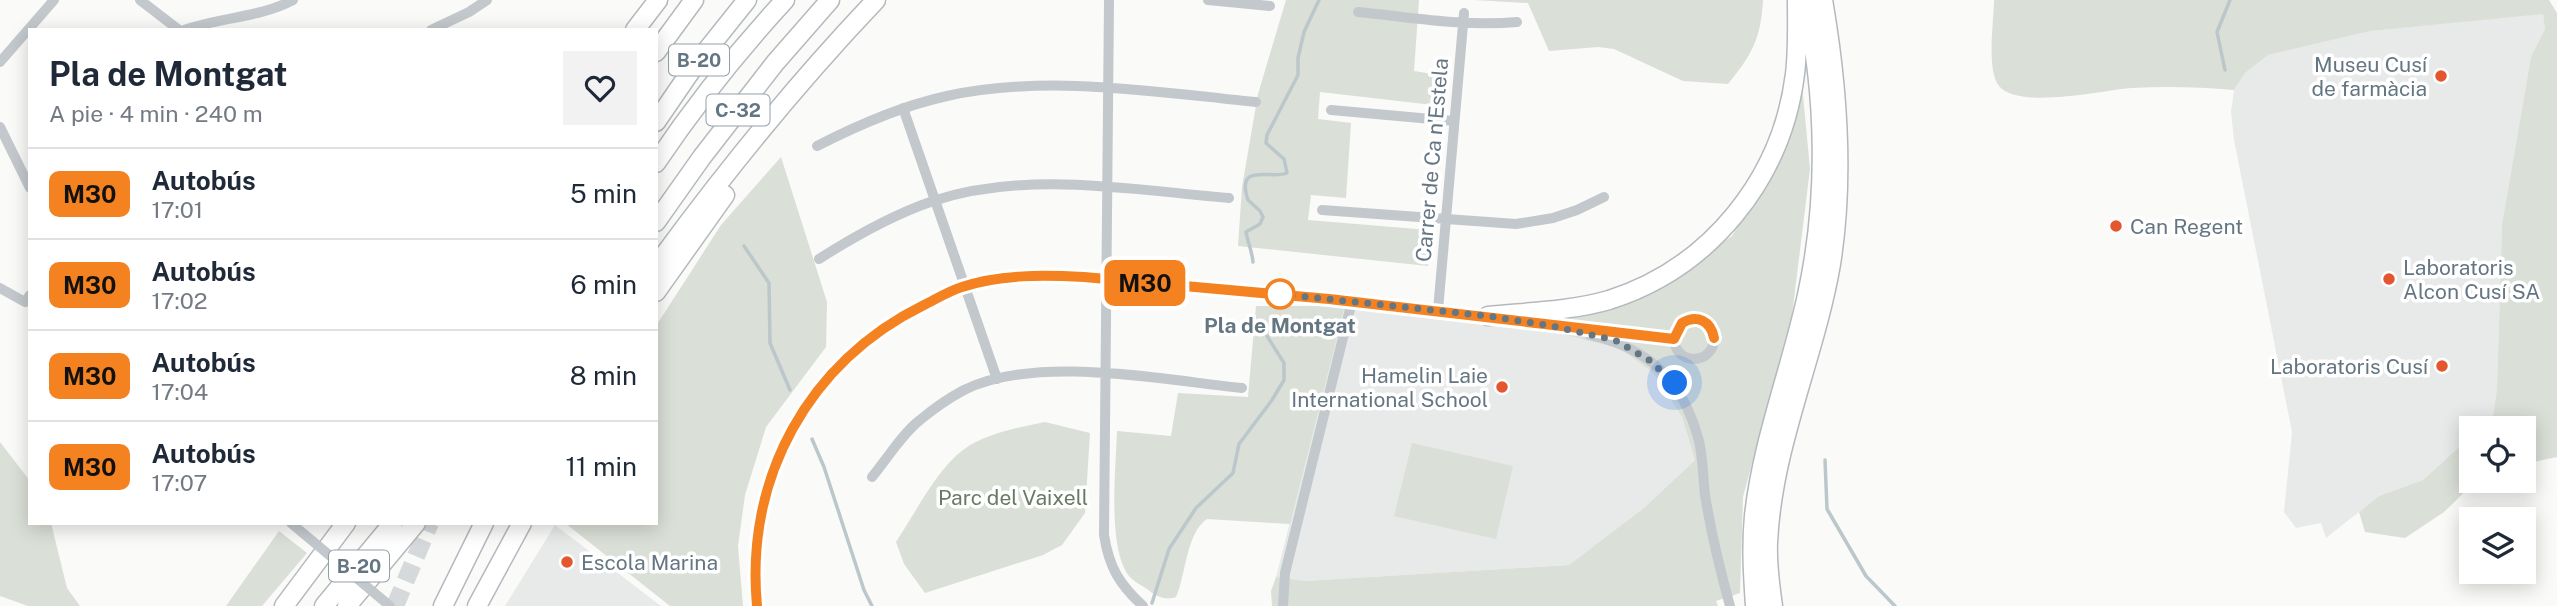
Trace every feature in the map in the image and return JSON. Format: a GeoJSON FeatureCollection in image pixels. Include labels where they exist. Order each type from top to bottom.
{"type":"FeatureCollection","features":[{"type":"Feature","properties":{"kind":"highway"},"geometry":{"type":"LineString","coordinates":[[637,28],[658,0]]}},
{"type":"Feature","properties":{"kind":"highway"},"geometry":{"type":"LineString","coordinates":[[658,49],[694,0]]}},
{"type":"Feature","properties":{"kind":"highway","name":"B-20"},"geometry":{"type":"LineString","coordinates":[[658,119],[695,65],[747,0]]}},
{"type":"Feature","properties":{"kind":"highway","name":"B-20"},"geometry":{"type":"LineString","coordinates":[[658,160],[678,129],[724,70],[785,0]]}},
{"type":"Feature","properties":{"kind":"highway","name":"C-32"},"geometry":{"type":"LineString","coordinates":[[658,219],[775,63],[830,0]]}},
{"type":"Feature","properties":{"kind":"highway"},"geometry":{"type":"LineString","coordinates":[[658,262],[758,134],[877,0]]}},
{"type":"Feature","properties":{"kind":"highway"},"geometry":{"type":"LineString","coordinates":[[1488,316],[1578,306],[1623,295],[1675,270],[1695,256],[1725,228],[1767,167],[1784,123],[1794,76],[1797,0]]}},
{"type":"Feature","properties":{"kind":"highway"},"geometry":{"type":"LineString","coordinates":[[1755,606],[1752,540],[1759,480],[1808,294],[1820,202],[1819,100],[1805,0]]}},
{"type":"Feature","properties":{"kind":"highway"},"geometry":{"type":"LineString","coordinates":[[1773,606],[1768,544],[1770,513],[1779,468],[1813,345],[1834,238],[1838,131],[1836,88],[1823,0]]}},
{"type":"Feature","properties":{"kind":"highway"},"geometry":{"type":"LineString","coordinates":[[658,289],[813,69]]}},
{"type":"Feature","properties":{"kind":"highway"},"geometry":{"type":"LineString","coordinates":[[284,606],[345,525]]}},
{"type":"Feature","properties":{"kind":"highway","name":"B-20"},"geometry":{"type":"LineString","coordinates":[[324,606],[391,525]]}},
{"type":"Feature","properties":{"kind":"highway","name":"B-20"},"geometry":{"type":"LineString","coordinates":[[347,606],[414,525]]}},
{"type":"Feature","properties":{"kind":"highway"},"geometry":{"type":"LineString","coordinates":[[443,606],[483,525]]}},
{"type":"Feature","properties":{"kind":"highway"},"geometry":{"type":"LineString","coordinates":[[470,547],[488,525]]}},
{"type":"Feature","properties":{"kind":"highway"},"geometry":{"type":"LineString","coordinates":[[477,606],[521,525]]}},
{"type":"Feature","properties":{"kind":"street"},"geometry":{"type":"LineString","coordinates":[[30,28],[54,0]]}},
{"type":"Feature","properties":{"kind":"street"},"geometry":{"type":"LineString","coordinates":[[140,0],[178,28]]}},
{"type":"Feature","properties":{"kind":"street"},"geometry":{"type":"LineString","coordinates":[[188,28],[219,19],[257,15],[293,0]]}},
{"type":"Feature","properties":{"kind":"street"},"geometry":{"type":"LineString","coordinates":[[435,28],[487,0]]}},
{"type":"Feature","properties":{"kind":"street"},"geometry":{"type":"LineString","coordinates":[[1109,0],[1105,544],[1114,573],[1121,585],[1143,606]]}},
{"type":"Feature","properties":{"kind":"street"},"geometry":{"type":"LineString","coordinates":[[1208,0],[1270,6]]}},
{"type":"Feature","properties":{"kind":"street"},"geometry":{"type":"LineString","coordinates":[[1358,12],[1463,17],[1497,24],[1517,22]]}},
{"type":"Feature","properties":{"kind":"street","name":"Carrer de Ca n'Estela"},"geometry":{"type":"LineString","coordinates":[[1438,310],[1463,17]]}},
{"type":"Feature","properties":{"kind":"street"},"geometry":{"type":"LineString","coordinates":[[0,62],[28,30]]}},
{"type":"Feature","properties":{"kind":"street"},"geometry":{"type":"LineString","coordinates":[[817,146],[860,124],[903,108],[947,96],[997,89],[1059,86],[1109,88],[1256,102]]}},
{"type":"Feature","properties":{"kind":"street"},"geometry":{"type":"LineString","coordinates":[[903,108],[997,379]]}},
{"type":"Feature","properties":{"kind":"street"},"geometry":{"type":"LineString","coordinates":[[1331,110],[1454,121]]}},
{"type":"Feature","properties":{"kind":"street"},"geometry":{"type":"LineString","coordinates":[[0,127],[28,184]]}},
{"type":"Feature","properties":{"kind":"street"},"geometry":{"type":"LineString","coordinates":[[819,259],[883,221],[934,200],[989,189],[1049,184],[1229,198]]}},
{"type":"Feature","properties":{"kind":"street"},"geometry":{"type":"LineString","coordinates":[[1322,210],[1516,224],[1553,218],[1604,197]]}},
{"type":"Feature","properties":{"kind":"street"},"geometry":{"type":"LineString","coordinates":[[757,606],[755,557],[763,502],[786,440],[804,408],[830,374],[874,334],[902,316],[963,286],[1005,278],[1052,275],[1352,301],[1674,339]]}},
{"type":"Feature","properties":{"kind":"street"},"geometry":{"type":"LineString","coordinates":[[0,288],[28,298]]}},
{"type":"Feature","properties":{"kind":"street"},"geometry":{"type":"LineString","coordinates":[[1283,606],[1285,573],[1352,301]]}},
{"type":"Feature","properties":{"kind":"street"},"geometry":{"type":"LineString","coordinates":[[1693,319],[1705,322],[1713,331],[1714,338],[1712,350],[1696,359],[1684,356],[1674,339],[1682,323],[1693,319]]}},
{"type":"Feature","properties":{"kind":"street"},"geometry":{"type":"LineString","coordinates":[[1552,326],[1615,340],[1649,360],[1675,383],[1688,408],[1699,443],[1706,496],[1730,606]]}},
{"type":"Feature","properties":{"kind":"street"},"geometry":{"type":"LineString","coordinates":[[872,477],[918,421],[964,390],[997,379],[1045,370],[1242,388]]}},
{"type":"Feature","properties":{"kind":"street"},"geometry":{"type":"LineString","coordinates":[[292,525],[390,606]]}},
{"type":"Feature","properties":{"kind":"shaded area"},"geometry":{"type":"Polygon","coordinates":[[[2543,13],[2545,29],[2531,57],[2502,224],[2497,389],[2493,416],[2459,416],[2459,447],[2423,480],[2379,496],[2326,538],[2321,523],[2296,528],[2284,512],[2292,432],[2234,140],[2231,112],[2234,90],[2245,73],[2268,55],[2371,31],[2543,13]]]}},
{"type":"Feature","properties":{"kind":"shaded area"},"geometry":{"type":"Polygon","coordinates":[[[1345,306],[1451,316],[1558,333],[1621,349],[1653,373],[1682,417],[1695,460],[1645,507],[1569,565],[1306,581],[1276,577],[1345,306]]]}},
{"type":"Feature","properties":{"kind":"shaded area","name":"Escola Marina"},"geometry":{"type":"Polygon","coordinates":[[[555,525],[661,606],[505,606],[555,525]]]}},
{"type":"Feature","properties":{"kind":"green space"},"geometry":{"type":"Polygon","coordinates":[[[1286,0],[1419,0],[1414,71],[1445,76],[1442,106],[1320,92],[1318,119],[1351,123],[1346,198],[1311,195],[1308,220],[1429,230],[1428,266],[1238,246],[1242,187],[1258,94],[1286,0]]]}},
{"type":"Feature","properties":{"kind":"green space"},"geometry":{"type":"Polygon","coordinates":[[[1474,0],[1763,0],[1754,45],[1728,84],[1683,81],[1614,49],[1598,47],[1549,51],[1528,3],[1474,0]]]}},
{"type":"Feature","properties":{"kind":"green space"},"geometry":{"type":"Polygon","coordinates":[[[1994,0],[2549,0],[2557,13],[2557,457],[2536,461],[2536,416],[2493,416],[2497,389],[2502,224],[2531,57],[2545,29],[2543,14],[2371,31],[2268,55],[2245,73],[2234,90],[2145,87],[2062,97],[2024,97],[2009,93],[1999,86],[1993,68],[1994,0]]]}},
{"type":"Feature","properties":{"kind":"green space"},"geometry":{"type":"Polygon","coordinates":[[[1802,85],[1810,169],[1792,315],[1743,497],[1740,593],[1716,601],[1718,606],[1272,606],[1271,591],[1276,577],[1306,581],[1569,565],[1645,507],[1695,460],[1682,417],[1653,373],[1621,349],[1558,333],[1567,317],[1654,290],[1732,236],[1778,161],[1802,85]]]}},
{"type":"Feature","properties":{"kind":"green space"},"geometry":{"type":"Polygon","coordinates":[[[781,157],[827,302],[826,347],[766,427],[745,495],[738,546],[743,606],[670,606],[568,525],[658,525],[658,323],[721,225],[781,157]]]}},
{"type":"Feature","properties":{"kind":"green space"},"geometry":{"type":"Polygon","coordinates":[[[1256,306],[1345,306],[1290,524],[1207,519],[1200,525],[1191,544],[1176,597],[1161,597],[1137,583],[1129,576],[1122,563],[1114,506],[1117,431],[1171,436],[1178,393],[1248,397],[1256,306]]]}},
{"type":"Feature","properties":{"kind":"green space","name":"Parc del Vaixell"},"geometry":{"type":"Polygon","coordinates":[[[1045,422],[1090,433],[1085,513],[1062,545],[1043,555],[925,593],[904,564],[896,542],[935,480],[953,458],[972,444],[1002,432],[1045,422]]]}},
{"type":"Feature","properties":{"kind":"green space"},"geometry":{"type":"Polygon","coordinates":[[[0,442],[28,478],[28,525],[51,525],[67,588],[80,606],[28,606],[0,596],[0,442]]]}},
{"type":"Feature","properties":{"kind":"green space"},"geometry":{"type":"Polygon","coordinates":[[[1412,443],[1513,466],[1496,539],[1394,516],[1412,443]]]}},
{"type":"Feature","properties":{"kind":"green space"},"geometry":{"type":"Polygon","coordinates":[[[2459,447],[2459,493],[2464,493],[2444,512],[2405,538],[2365,532],[2359,512],[2379,496],[2423,480],[2459,447]]]}},
{"type":"Feature","properties":{"kind":"green space"},"geometry":{"type":"Polygon","coordinates":[[[279,531],[307,553],[262,606],[226,606],[279,531]]]}},
{"type":"Feature","properties":{"kind":"waterway"},"geometry":{"type":"LineString","coordinates":[[1253,262],[1246,232],[1260,224],[1263,217],[1248,200],[1246,180],[1257,174],[1287,173],[1284,159],[1266,143],[1267,135],[1298,75],[1298,58],[1304,32],[1319,0]]}},
{"type":"Feature","properties":{"kind":"waterway"},"geometry":{"type":"LineString","coordinates":[[2225,70],[2217,32],[2230,0]]}},
{"type":"Feature","properties":{"kind":"waterway"},"geometry":{"type":"LineString","coordinates":[[744,246],[769,283],[770,343],[790,390]]}},
{"type":"Feature","properties":{"kind":"waterway"},"geometry":{"type":"LineString","coordinates":[[1152,603],[1169,549],[1196,508],[1233,473],[1239,444],[1284,380],[1284,363],[1267,336]]}},
{"type":"Feature","properties":{"kind":"waterway"},"geometry":{"type":"LineString","coordinates":[[812,439],[824,467],[864,590],[872,606]]}},
{"type":"Feature","properties":{"kind":"waterway"},"geometry":{"type":"LineString","coordinates":[[1825,460],[1827,509],[1866,576],[1895,606]]}},
{"type":"Feature","properties":{"kind":"tunnel"},"geometry":{"type":"LineString","coordinates":[[395,606],[429,525]]}},
{"type":"Feature","properties":{"kind":"bus line","name":"M30"},"geometry":{"type":"LineString","coordinates":[[757,606],[755,557],[758,523],[769,482],[786,440],[804,408],[830,374],[874,334],[902,316],[963,286],[1005,278],[1052,275],[1084,277],[1329,299],[1674,339],[1682,323],[1700,319],[1710,326],[1714,338]]}},
{"type":"Feature","properties":{"kind":"place","name":"Museu Cusí de farmàcia"},"geometry":{"type":"Point","coordinates":[2441,76]}},
{"type":"Feature","properties":{"kind":"place","name":"Can Regent"},"geometry":{"type":"Point","coordinates":[2116,226]}},
{"type":"Feature","properties":{"kind":"place","name":"Laboratoris Alcon Cusí SA"},"geometry":{"type":"Point","coordinates":[2389,279]}},
{"type":"Feature","properties":{"kind":"place","name":"Pla de Montgat"},"geometry":{"type":"Point","coordinates":[1280,294]}},
{"type":"Feature","properties":{"kind":"place","name":"Laboratoris Cusí"},"geometry":{"type":"Point","coordinates":[2442,366]}},
{"type":"Feature","properties":{"kind":"place","name":"Hamelin Laie International School"},"geometry":{"type":"Point","coordinates":[1502,387]}},
{"type":"Feature","properties":{"kind":"place","name":"Escola Marina"},"geometry":{"type":"Point","coordinates":[567,562]}},
{"type":"Feature","properties":{"kind":"route"},"geometry":{"type":"LineString","coordinates":[[1280,294],[1488,316],[1615,340],[1649,360],[1675,383]]}}]}
